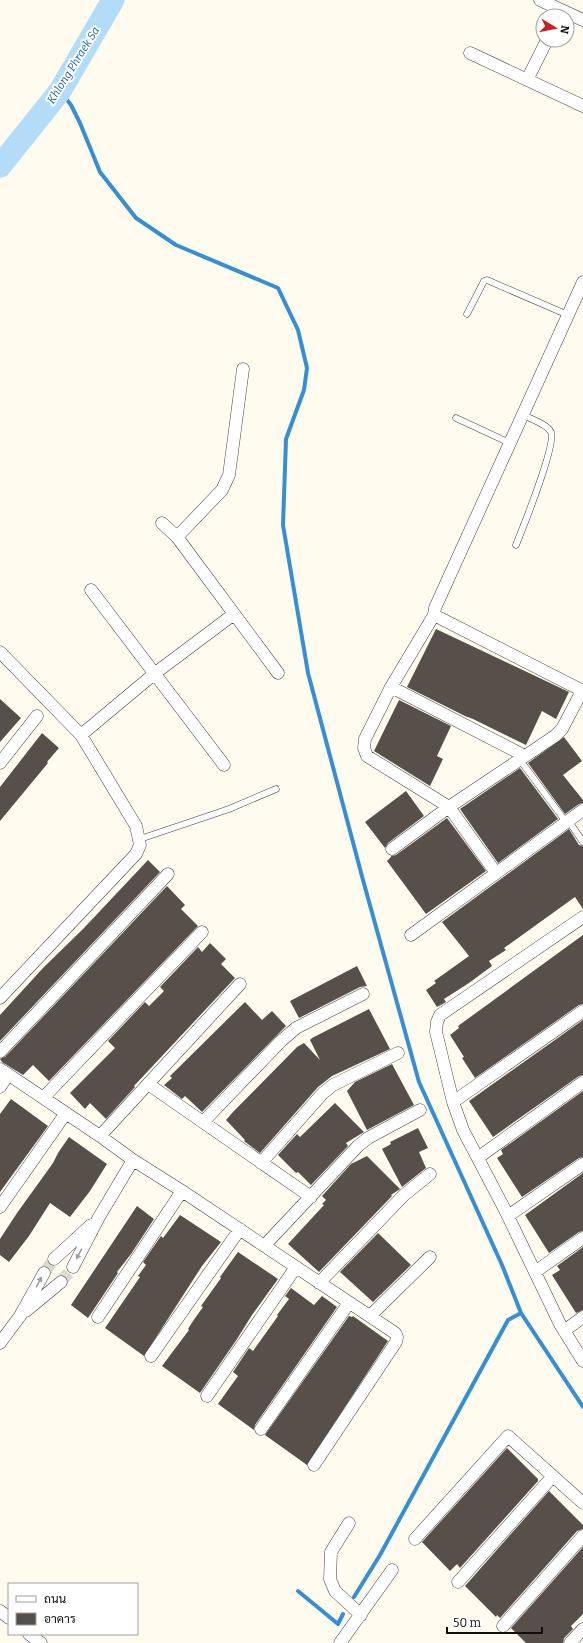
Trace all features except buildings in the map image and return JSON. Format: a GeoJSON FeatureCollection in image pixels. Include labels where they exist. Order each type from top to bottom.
{"type":"FeatureCollection","features":[{"type":"Feature","properties":{"kind":"street"},"geometry":{"type":"LineString","coordinates":[[540,0],[560,8]]}},
{"type":"Feature","properties":{"kind":"street"},"geometry":{"type":"LineString","coordinates":[[528,80],[543,48]]}},
{"type":"Feature","properties":{"kind":"street"},"geometry":{"type":"LineString","coordinates":[[470,53],[583,106]]}},
{"type":"Feature","properties":{"kind":"street"},"geometry":{"type":"LineString","coordinates":[[496,873],[449,807],[367,756],[364,748],[365,739],[391,687],[434,615],[435,608],[583,283]]}},
{"type":"Feature","properties":{"kind":"street"},"geometry":{"type":"LineString","coordinates":[[176,537],[222,490],[229,475],[243,369]]}},
{"type":"Feature","properties":{"kind":"street"},"geometry":{"type":"LineString","coordinates":[[162,523],[176,537],[278,673]]}},
{"type":"Feature","properties":{"kind":"street"},"geometry":{"type":"LineString","coordinates":[[91,590],[224,765]]}},
{"type":"Feature","properties":{"kind":"street"},"geometry":{"type":"LineString","coordinates":[[81,735],[154,674],[234,614]]}},
{"type":"Feature","properties":{"kind":"street"},"geometry":{"type":"LineString","coordinates":[[392,849],[449,807],[555,736],[562,729],[582,691],[434,615]]}},
{"type":"Feature","properties":{"kind":"street"},"geometry":{"type":"LineString","coordinates":[[0,652],[81,735],[133,820],[140,839],[140,845],[136,854],[0,998]]}},
{"type":"Feature","properties":{"kind":"street"},"geometry":{"type":"LineString","coordinates":[[391,687],[523,758]]}},
{"type":"Feature","properties":{"kind":"street"},"geometry":{"type":"LineString","coordinates":[[0,763],[36,716]]}},
{"type":"Feature","properties":{"kind":"street"},"geometry":{"type":"LineString","coordinates":[[411,935],[583,810]]}},
{"type":"Feature","properties":{"kind":"street"},"geometry":{"type":"LineString","coordinates":[[0,1052],[168,874]]}},
{"type":"Feature","properties":{"kind":"street"},"geometry":{"type":"LineString","coordinates":[[582,919],[440,1015],[437,1022],[436,1032],[453,1102],[463,1130],[508,1216],[564,1331],[583,1360]]}},
{"type":"Feature","properties":{"kind":"street"},"geometry":{"type":"LineString","coordinates":[[43,1098],[202,932]]}},
{"type":"Feature","properties":{"kind":"street"},"geometry":{"type":"LineString","coordinates":[[100,1136],[240,984]]}},
{"type":"Feature","properties":{"kind":"street"},"geometry":{"type":"LineString","coordinates":[[203,1122],[281,1041],[296,1028],[363,994]]}},
{"type":"Feature","properties":{"kind":"street"},"geometry":{"type":"LineString","coordinates":[[453,1102],[583,1010]]}},
{"type":"Feature","properties":{"kind":"street"},"geometry":{"type":"LineString","coordinates":[[261,1163],[323,1093],[333,1085],[398,1053]]}},
{"type":"Feature","properties":{"kind":"street"},"geometry":{"type":"LineString","coordinates":[[0,1087],[4,1072],[100,1136],[133,1160],[240,1229],[395,1333],[397,1337],[396,1342],[314,1465]]}},
{"type":"Feature","properties":{"kind":"street"},"geometry":{"type":"LineString","coordinates":[[478,1157],[583,1082]]}},
{"type":"Feature","properties":{"kind":"street"},"geometry":{"type":"LineString","coordinates":[[148,1084],[311,1197]]}},
{"type":"Feature","properties":{"kind":"street"},"geometry":{"type":"LineString","coordinates":[[264,1246],[358,1146],[368,1138],[420,1110]]}},
{"type":"Feature","properties":{"kind":"street"},"geometry":{"type":"LineString","coordinates":[[0,1207],[66,1113]]}},
{"type":"Feature","properties":{"kind":"street"},"geometry":{"type":"LineString","coordinates":[[72,1267],[99,1217],[133,1160]]}},
{"type":"Feature","properties":{"kind":"street"},"geometry":{"type":"LineString","coordinates":[[508,1216],[583,1164]]}},
{"type":"Feature","properties":{"kind":"street"},"geometry":{"type":"LineString","coordinates":[[320,1283],[404,1195],[430,1174]]}},
{"type":"Feature","properties":{"kind":"street"},"geometry":{"type":"LineString","coordinates":[[98,1317],[182,1191]]}},
{"type":"Feature","properties":{"kind":"street"},"geometry":{"type":"LineString","coordinates":[[54,1259],[99,1217]]}},
{"type":"Feature","properties":{"kind":"street"},"geometry":{"type":"LineString","coordinates":[[151,1356],[240,1229]]}},
{"type":"Feature","properties":{"kind":"street"},"geometry":{"type":"LineString","coordinates":[[535,1272],[583,1238]]}},
{"type":"Feature","properties":{"kind":"street"},"geometry":{"type":"LineString","coordinates":[[370,1316],[430,1257]]}},
{"type":"Feature","properties":{"kind":"street"},"geometry":{"type":"LineString","coordinates":[[207,1396],[296,1267]]}},
{"type":"Feature","properties":{"kind":"street"},"geometry":{"type":"LineString","coordinates":[[0,1343],[20,1316],[44,1273]]}},
{"type":"Feature","properties":{"kind":"street"},"geometry":{"type":"LineString","coordinates":[[20,1316],[61,1282]]}},
{"type":"Feature","properties":{"kind":"street"},"geometry":{"type":"LineString","coordinates":[[261,1429],[349,1303]]}},
{"type":"Feature","properties":{"kind":"street"},"geometry":{"type":"LineString","coordinates":[[564,1331],[583,1317]]}},
{"type":"Feature","properties":{"kind":"street"},"geometry":{"type":"LineString","coordinates":[[414,1539],[508,1436],[583,1503]]}},
{"type":"Feature","properties":{"kind":"street"},"geometry":{"type":"LineString","coordinates":[[458,1582],[553,1476]]}},
{"type":"Feature","properties":{"kind":"street"},"geometry":{"type":"LineString","coordinates":[[350,1523],[331,1552],[330,1579],[335,1591],[361,1615]]}},
{"type":"Feature","properties":{"kind":"street"},"geometry":{"type":"LineString","coordinates":[[504,1626],[583,1536]]}},
{"type":"Feature","properties":{"kind":"street"},"geometry":{"type":"LineString","coordinates":[[340,1643],[392,1570]]}},
{"type":"Feature","properties":{"kind":"street"},"geometry":{"type":"LineString","coordinates":[[0,1611],[8,1617]]}},
{"type":"Feature","properties":{"kind":"street"},"geometry":{"type":"LineString","coordinates":[[570,1643],[583,1629]]}},
{"type":"Feature","properties":{"kind":"street"},"geometry":{"type":"LineString","coordinates":[[31,1635],[41,1643]]}},
{"type":"Feature","properties":{"kind":"lane"},"geometry":{"type":"LineString","coordinates":[[467,314],[484,280],[487,280],[568,315]]}},
{"type":"Feature","properties":{"kind":"lane"},"geometry":{"type":"LineString","coordinates":[[516,545],[544,471],[553,437],[551,431],[545,426],[523,415]]}},
{"type":"Feature","properties":{"kind":"lane"},"geometry":{"type":"LineString","coordinates":[[456,418],[510,442]]}},
{"type":"Feature","properties":{"kind":"lane"},"geometry":{"type":"LineString","coordinates":[[523,758],[583,842]]}},
{"type":"Feature","properties":{"kind":"lane"},"geometry":{"type":"LineString","coordinates":[[140,839],[229,809],[276,788]]}},
{"type":"Feature","properties":{"kind":"waterway","name":"Khlong Phraek Sa"},"geometry":{"type":"LineString","coordinates":[[0,166],[60,91],[113,0]]}},
{"type":"Feature","properties":{"kind":"waterway"},"geometry":{"type":"LineString","coordinates":[[60,91],[71,105],[80,123],[100,172],[136,218],[176,245],[278,288],[298,330],[307,368],[304,390],[286,439],[283,525],[308,673],[419,1082],[502,1265],[521,1313],[583,1407]]}},
{"type":"Feature","properties":{"kind":"waterway"},"geometry":{"type":"LineString","coordinates":[[354,1597],[380,1555],[508,1320],[521,1313]]}},
{"type":"Feature","properties":{"kind":"waterway"},"geometry":{"type":"LineString","coordinates":[[298,1591],[338,1624],[343,1614]]}},
{"type":"Feature","properties":{"kind":"tunnel"},"geometry":{"type":"LineString","coordinates":[[44,1273],[54,1259]]}},
{"type":"Feature","properties":{"kind":"tunnel"},"geometry":{"type":"LineString","coordinates":[[61,1282],[73,1267]]}}]}
